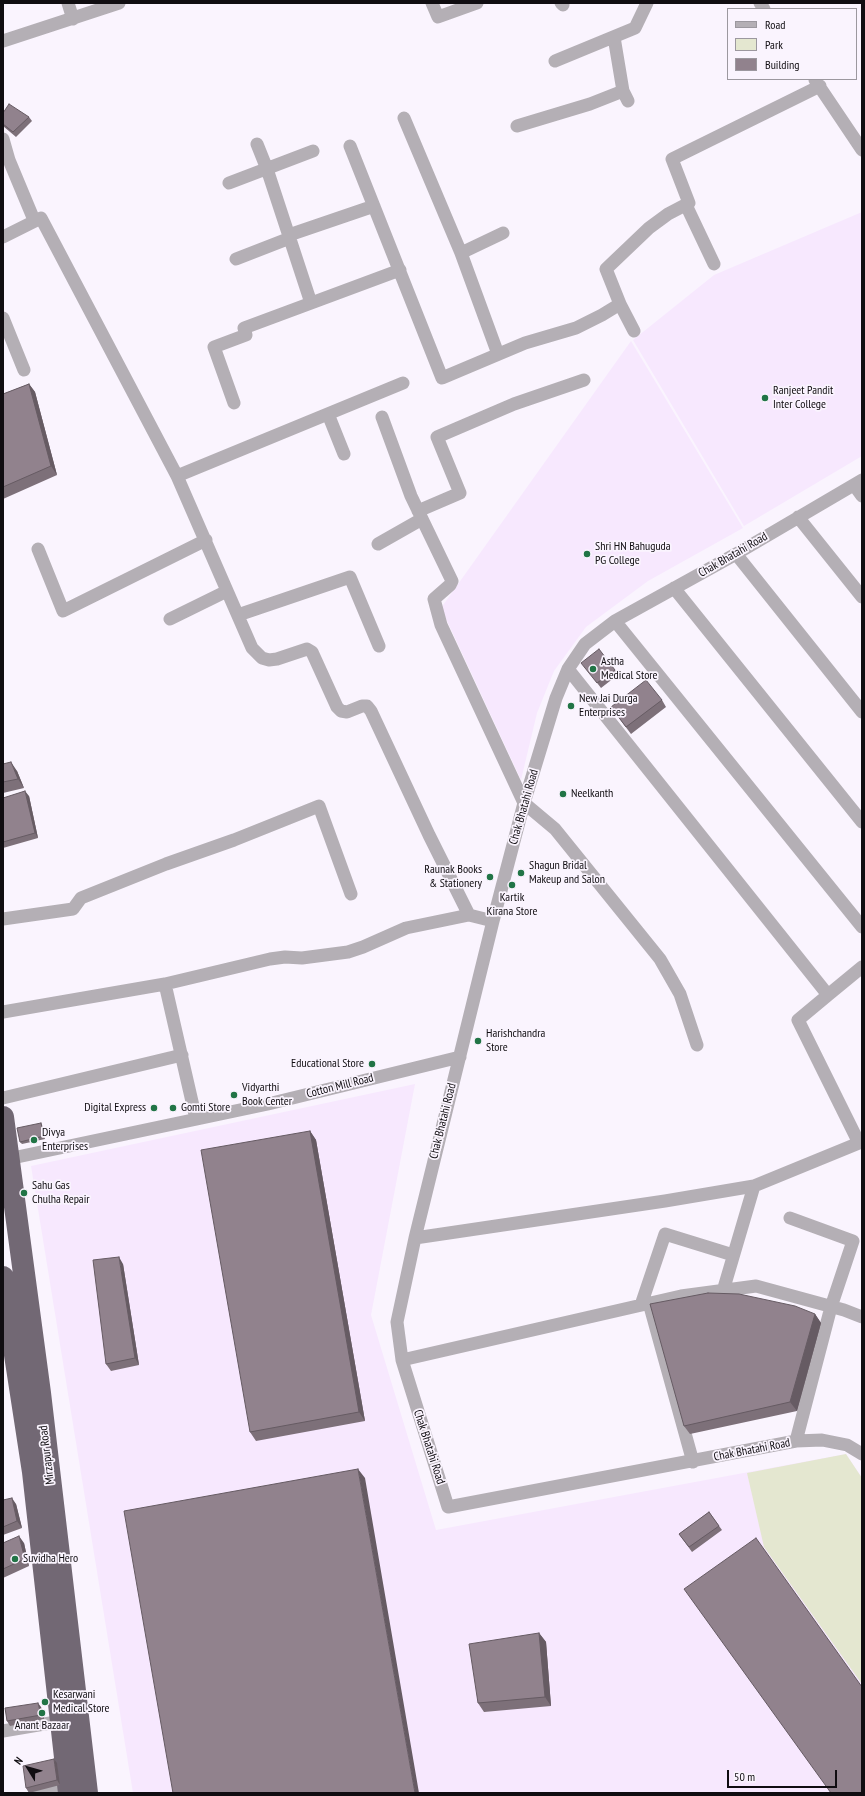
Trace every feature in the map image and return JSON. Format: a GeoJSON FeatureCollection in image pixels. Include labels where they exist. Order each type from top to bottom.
{"type":"FeatureCollection","features":[{"type":"Feature","properties":{"kind":"highway","name":"Mirzapur Road"},"geometry":{"type":"LineString","coordinates":[[3,1117],[6,1160],[41,1401],[74,1790]]}},
{"type":"Feature","properties":{"kind":"highway","name":"Mirzapur Road"},"geometry":{"type":"LineString","coordinates":[[3,1277],[33,1472],[62,1721],[74,1790]]}},
{"type":"Feature","properties":{"kind":"street"},"geometry":{"type":"LineString","coordinates":[[68,3],[73,19]]}},
{"type":"Feature","properties":{"kind":"street"},"geometry":{"type":"LineString","coordinates":[[3,41],[119,3]]}},
{"type":"Feature","properties":{"kind":"street"},"geometry":{"type":"LineString","coordinates":[[432,3],[438,17],[477,3]]}},
{"type":"Feature","properties":{"kind":"street"},"geometry":{"type":"LineString","coordinates":[[555,61],[635,28],[648,3]]}},
{"type":"Feature","properties":{"kind":"street"},"geometry":{"type":"LineString","coordinates":[[517,126],[590,104],[626,96],[614,37]]}},
{"type":"Feature","properties":{"kind":"street"},"geometry":{"type":"LineString","coordinates":[[634,331],[620,304],[606,270],[650,228],[668,214],[689,204],[672,159],[817,83],[857,133],[862,150]]}},
{"type":"Feature","properties":{"kind":"street"},"geometry":{"type":"LineString","coordinates":[[404,118],[461,253],[498,354]]}},
{"type":"Feature","properties":{"kind":"street"},"geometry":{"type":"LineString","coordinates":[[3,139],[9,160],[34,220]]}},
{"type":"Feature","properties":{"kind":"street"},"geometry":{"type":"LineString","coordinates":[[257,144],[267,169],[311,303]]}},
{"type":"Feature","properties":{"kind":"street"},"geometry":{"type":"LineString","coordinates":[[350,146],[442,378],[525,342],[576,328],[620,304]]}},
{"type":"Feature","properties":{"kind":"street"},"geometry":{"type":"LineString","coordinates":[[229,183],[313,151]]}},
{"type":"Feature","properties":{"kind":"street"},"geometry":{"type":"LineString","coordinates":[[686,205],[714,264]]}},
{"type":"Feature","properties":{"kind":"street"},"geometry":{"type":"LineString","coordinates":[[236,259],[289,236],[374,206]]}},
{"type":"Feature","properties":{"kind":"street"},"geometry":{"type":"LineString","coordinates":[[3,237],[40,218],[178,476],[252,648],[262,658],[269,660],[277,659],[307,649],[312,652],[337,707],[341,711],[347,712],[362,706],[368,706],[469,915]]}},
{"type":"Feature","properties":{"kind":"street"},"geometry":{"type":"LineString","coordinates":[[461,253],[503,233]]}},
{"type":"Feature","properties":{"kind":"street"},"geometry":{"type":"LineString","coordinates":[[234,403],[214,347],[246,335],[244,328],[400,270]]}},
{"type":"Feature","properties":{"kind":"street"},"geometry":{"type":"LineString","coordinates":[[3,318],[24,370]]}},
{"type":"Feature","properties":{"kind":"street"},"geometry":{"type":"LineString","coordinates":[[378,544],[420,515],[460,493],[437,437],[514,404],[584,380]]}},
{"type":"Feature","properties":{"kind":"street"},"geometry":{"type":"LineString","coordinates":[[178,476],[403,383]]}},
{"type":"Feature","properties":{"kind":"street"},"geometry":{"type":"LineString","coordinates":[[328,414],[344,454]]}},
{"type":"Feature","properties":{"kind":"street"},"geometry":{"type":"LineString","coordinates":[[382,417],[411,496],[452,581],[450,585],[434,599],[441,625],[524,804],[554,830],[660,959],[680,994],[697,1045]]}},
{"type":"Feature","properties":{"kind":"street"},"geometry":{"type":"LineString","coordinates":[[858,482],[862,496]]}},
{"type":"Feature","properties":{"kind":"street","name":"Chak Bhatahi Road"},"geometry":{"type":"LineString","coordinates":[[858,482],[736,554],[615,621],[585,644],[568,669],[556,698],[524,804],[493,921],[415,1238],[397,1322],[402,1360],[448,1507],[796,1442],[822,1440],[847,1446],[862,1454]]}},
{"type":"Feature","properties":{"kind":"street"},"geometry":{"type":"LineString","coordinates":[[798,517],[862,597]]}},
{"type":"Feature","properties":{"kind":"street"},"geometry":{"type":"LineString","coordinates":[[38,549],[63,611],[206,540]]}},
{"type":"Feature","properties":{"kind":"street"},"geometry":{"type":"LineString","coordinates":[[736,554],[862,712]]}},
{"type":"Feature","properties":{"kind":"street"},"geometry":{"type":"LineString","coordinates":[[238,615],[350,577],[379,646]]}},
{"type":"Feature","properties":{"kind":"street"},"geometry":{"type":"LineString","coordinates":[[674,588],[862,822]]}},
{"type":"Feature","properties":{"kind":"street"},"geometry":{"type":"LineString","coordinates":[[170,619],[228,591]]}},
{"type":"Feature","properties":{"kind":"street"},"geometry":{"type":"LineString","coordinates":[[615,621],[862,927]]}},
{"type":"Feature","properties":{"kind":"street"},"geometry":{"type":"LineString","coordinates":[[568,669],[828,995]]}},
{"type":"Feature","properties":{"kind":"street"},"geometry":{"type":"LineString","coordinates":[[3,920],[74,909],[81,898],[319,806],[351,894]]}},
{"type":"Feature","properties":{"kind":"street"},"geometry":{"type":"LineString","coordinates":[[3,1012],[165,984],[270,959],[285,957],[302,958],[348,952],[406,928],[469,915],[493,921]]}},
{"type":"Feature","properties":{"kind":"street"},"geometry":{"type":"LineString","coordinates":[[415,1238],[665,1201],[754,1186],[859,1143],[798,1020],[862,968]]}},
{"type":"Feature","properties":{"kind":"street"},"geometry":{"type":"LineString","coordinates":[[165,984],[196,1119]]}},
{"type":"Feature","properties":{"kind":"street"},"geometry":{"type":"LineString","coordinates":[[3,1098],[182,1055]]}},
{"type":"Feature","properties":{"kind":"street","name":"Cotton Mill Road"},"geometry":{"type":"LineString","coordinates":[[6,1160],[268,1104],[460,1057]]}},
{"type":"Feature","properties":{"kind":"street"},"geometry":{"type":"LineString","coordinates":[[722,1291],[754,1186]]}},
{"type":"Feature","properties":{"kind":"street"},"geometry":{"type":"LineString","coordinates":[[790,1218],[853,1241],[831,1306],[796,1442]]}},
{"type":"Feature","properties":{"kind":"street"},"geometry":{"type":"LineString","coordinates":[[693,1462],[645,1304],[665,1234],[733,1255]]}},
{"type":"Feature","properties":{"kind":"street"},"geometry":{"type":"LineString","coordinates":[[402,1360],[681,1296],[756,1286],[831,1306],[862,1317]]}},
{"type":"Feature","properties":{"kind":"street"},"geometry":{"type":"LineString","coordinates":[[3,1731],[62,1721]]}},
{"type":"Feature","properties":{"kind":"street"},"geometry":{"type":"LineString","coordinates":[[38,1793],[74,1790]]}},
{"type":"Feature","properties":{"kind":"shaded area","name":"Ranjeet Pandit Inter College"},"geometry":{"type":"Polygon","coordinates":[[[862,212],[862,456],[744,526],[633,340],[714,275],[862,212]]]}},
{"type":"Feature","properties":{"kind":"shaded area","name":"Shri HN Bahuguda PG College"},"geometry":{"type":"Polygon","coordinates":[[[631,341],[743,528],[648,581],[586,627],[554,671],[537,713],[521,780],[441,608],[631,341]]]}},
{"type":"Feature","properties":{"kind":"shaded area"},"geometry":{"type":"Polygon","coordinates":[[[415,1084],[371,1315],[436,1530],[846,1454],[862,1478],[862,1793],[133,1793],[31,1166],[415,1084]]]}},
{"type":"Feature","properties":{"kind":"green space"},"geometry":{"type":"Polygon","coordinates":[[[846,1454],[862,1478],[862,1684],[764,1547],[747,1473],[846,1454]]]}},
{"type":"Feature","properties":{"kind":"building"},"geometry":{"type":"Polygon","coordinates":[[[9,104],[29,117],[13,132],[3,124],[3,113],[9,104]]]}},
{"type":"Feature","properties":{"kind":"building"},"geometry":{"type":"Polygon","coordinates":[[[29,384],[51,466],[3,487],[3,394],[29,384]]]}},
{"type":"Feature","properties":{"kind":"building"},"geometry":{"type":"Polygon","coordinates":[[[599,649],[615,670],[597,683],[581,663],[599,649]]]}},
{"type":"Feature","properties":{"kind":"building"},"geometry":{"type":"Polygon","coordinates":[[[646,680],[662,700],[626,727],[611,707],[646,680]]]}},
{"type":"Feature","properties":{"kind":"building"},"geometry":{"type":"Polygon","coordinates":[[[11,762],[18,779],[3,782],[3,764],[11,762]]]}},
{"type":"Feature","properties":{"kind":"building"},"geometry":{"type":"Polygon","coordinates":[[[25,791],[35,833],[3,842],[3,798],[25,791]]]}},
{"type":"Feature","properties":{"kind":"building"},"geometry":{"type":"Polygon","coordinates":[[[41,1123],[44,1136],[20,1142],[17,1128],[41,1123]]]}},
{"type":"Feature","properties":{"kind":"building"},"geometry":{"type":"Polygon","coordinates":[[[310,1131],[359,1412],[250,1432],[201,1150],[310,1131]]]}},
{"type":"Feature","properties":{"kind":"building"},"geometry":{"type":"Polygon","coordinates":[[[119,1257],[135,1358],[106,1364],[93,1260],[119,1257]]]}},
{"type":"Feature","properties":{"kind":"building"},"geometry":{"type":"Polygon","coordinates":[[[708,1293],[739,1294],[795,1306],[815,1314],[790,1402],[684,1426],[650,1304],[708,1293]]]}},
{"type":"Feature","properties":{"kind":"building"},"geometry":{"type":"Polygon","coordinates":[[[358,1469],[415,1793],[173,1793],[124,1511],[358,1469]]]}},
{"type":"Feature","properties":{"kind":"building"},"geometry":{"type":"Polygon","coordinates":[[[12,1498],[17,1521],[3,1527],[3,1500],[12,1498]]]}},
{"type":"Feature","properties":{"kind":"building"},"geometry":{"type":"Polygon","coordinates":[[[709,1512],[719,1526],[689,1547],[679,1534],[709,1512]]]}},
{"type":"Feature","properties":{"kind":"building"},"geometry":{"type":"Polygon","coordinates":[[[19,1536],[25,1559],[3,1569],[3,1543],[19,1536]]]}},
{"type":"Feature","properties":{"kind":"building"},"geometry":{"type":"Polygon","coordinates":[[[756,1538],[862,1687],[862,1793],[831,1793],[684,1589],[756,1538]]]}},
{"type":"Feature","properties":{"kind":"building"},"geometry":{"type":"Polygon","coordinates":[[[539,1633],[545,1697],[478,1703],[469,1644],[539,1633]]]}},
{"type":"Feature","properties":{"kind":"building"},"geometry":{"type":"Polygon","coordinates":[[[38,1703],[41,1715],[7,1721],[5,1708],[38,1703]]]}},
{"type":"Feature","properties":{"kind":"building"},"geometry":{"type":"Polygon","coordinates":[[[54,1759],[57,1780],[26,1788],[23,1766],[54,1759]]]}},
{"type":"Feature","properties":{"kind":"place","name":"Ranjeet Pandit Inter College"},"geometry":{"type":"Point","coordinates":[765,398]}},
{"type":"Feature","properties":{"kind":"place","name":"Shri HN Bahuguda PG College"},"geometry":{"type":"Point","coordinates":[587,554]}},
{"type":"Feature","properties":{"kind":"place","name":"Astha Medical Store"},"geometry":{"type":"Point","coordinates":[593,669]}},
{"type":"Feature","properties":{"kind":"place","name":"New Jai Durga Enterprises"},"geometry":{"type":"Point","coordinates":[571,706]}},
{"type":"Feature","properties":{"kind":"place","name":"Neelkanth"},"geometry":{"type":"Point","coordinates":[563,794]}},
{"type":"Feature","properties":{"kind":"place","name":"Shagun Bridal Makeup and Salon"},"geometry":{"type":"Point","coordinates":[521,873]}},
{"type":"Feature","properties":{"kind":"place","name":"Raunak Books & Stationery"},"geometry":{"type":"Point","coordinates":[490,877]}},
{"type":"Feature","properties":{"kind":"place","name":"Kartik Kirana Store"},"geometry":{"type":"Point","coordinates":[512,885]}},
{"type":"Feature","properties":{"kind":"place","name":"Harishchandra Store"},"geometry":{"type":"Point","coordinates":[478,1041]}},
{"type":"Feature","properties":{"kind":"place","name":"Educational Store"},"geometry":{"type":"Point","coordinates":[372,1064]}},
{"type":"Feature","properties":{"kind":"place","name":"Vidyarthi Book Center"},"geometry":{"type":"Point","coordinates":[234,1095]}},
{"type":"Feature","properties":{"kind":"place","name":"Digital Express"},"geometry":{"type":"Point","coordinates":[154,1108]}},
{"type":"Feature","properties":{"kind":"place","name":"Gomti Store"},"geometry":{"type":"Point","coordinates":[173,1108]}},
{"type":"Feature","properties":{"kind":"place","name":"Divya Enterprises"},"geometry":{"type":"Point","coordinates":[34,1140]}},
{"type":"Feature","properties":{"kind":"place","name":"Sahu Gas Chulha Repair"},"geometry":{"type":"Point","coordinates":[24,1193]}},
{"type":"Feature","properties":{"kind":"place","name":"Suvidha Hero"},"geometry":{"type":"Point","coordinates":[15,1559]}},
{"type":"Feature","properties":{"kind":"place","name":"Kesarwani Medical Store"},"geometry":{"type":"Point","coordinates":[45,1702]}},
{"type":"Feature","properties":{"kind":"place","name":"Anant Bazaar"},"geometry":{"type":"Point","coordinates":[42,1713]}}]}
